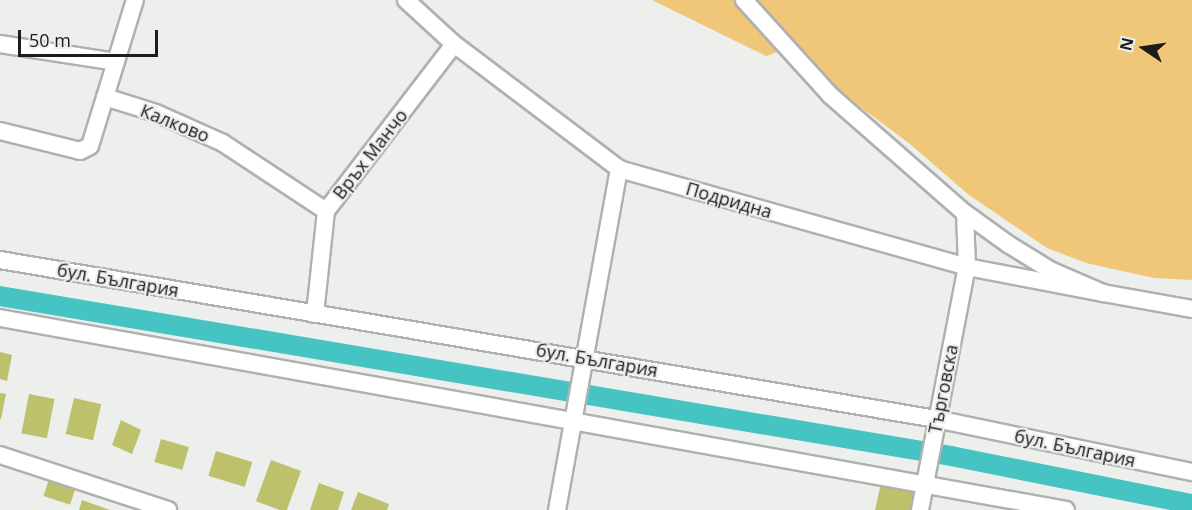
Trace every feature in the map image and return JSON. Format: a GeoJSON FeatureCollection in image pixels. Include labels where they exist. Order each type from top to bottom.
{"type":"FeatureCollection","features":[{"type":"Feature","properties":{"kind":"street"},"geometry":{"type":"LineString","coordinates":[[0,131],[80,151],[90,146],[135,0]]}},
{"type":"Feature","properties":{"kind":"street","name":"Подридна"},"geometry":{"type":"LineString","coordinates":[[405,0],[454,44],[619,169],[967,267],[1103,293]]}},
{"type":"Feature","properties":{"kind":"street"},"geometry":{"type":"LineString","coordinates":[[744,0],[830,95],[965,213],[1050,270],[1103,293],[1192,309]]}},
{"type":"Feature","properties":{"kind":"street","name":"Връх Манчо"},"geometry":{"type":"LineString","coordinates":[[315,314],[326,211],[454,44]]}},
{"type":"Feature","properties":{"kind":"street"},"geometry":{"type":"LineString","coordinates":[[0,45],[116,62]]}},
{"type":"Feature","properties":{"kind":"street","name":"Калково"},"geometry":{"type":"LineString","coordinates":[[105,97],[156,113],[223,143],[326,211]]}},
{"type":"Feature","properties":{"kind":"street"},"geometry":{"type":"LineString","coordinates":[[557,510],[619,169]]}},
{"type":"Feature","properties":{"kind":"street","name":"Търговска"},"geometry":{"type":"LineString","coordinates":[[920,510],[967,267],[965,213]]}},
{"type":"Feature","properties":{"kind":"street","name":"бул. България"},"geometry":{"type":"LineString","coordinates":[[0,260],[315,314],[585,365],[936,419],[1192,472]]}},
{"type":"Feature","properties":{"kind":"street"},"geometry":{"type":"LineString","coordinates":[[0,318],[576,414],[926,478],[1066,510]]}},
{"type":"Feature","properties":{"kind":"street"},"geometry":{"type":"LineString","coordinates":[[0,455],[168,510]]}},
{"type":"Feature","properties":{"kind":"shaded area"},"geometry":{"type":"Polygon","coordinates":[[[652,0],[735,0],[777,52],[766,56],[652,0]]]}},
{"type":"Feature","properties":{"kind":"shaded area"},"geometry":{"type":"Polygon","coordinates":[[[752,0],[1192,0],[1192,280],[1154,278],[1086,263],[1047,248],[969,195],[910,144],[839,91],[752,0]]]}},
{"type":"Feature","properties":{"kind":"building"},"geometry":{"type":"Polygon","coordinates":[[[0,352],[12,355],[7,381],[0,379],[0,352]]]}},
{"type":"Feature","properties":{"kind":"building"},"geometry":{"type":"Polygon","coordinates":[[[0,393],[6,394],[1,419],[0,419],[0,393]]]}},
{"type":"Feature","properties":{"kind":"building"},"geometry":{"type":"Polygon","coordinates":[[[29,394],[55,399],[47,438],[21,433],[29,394]]]}},
{"type":"Feature","properties":{"kind":"building"},"geometry":{"type":"Polygon","coordinates":[[[74,398],[101,404],[93,440],[66,434],[74,398]]]}},
{"type":"Feature","properties":{"kind":"building"},"geometry":{"type":"Polygon","coordinates":[[[121,420],[141,430],[132,454],[112,445],[121,420]]]}},
{"type":"Feature","properties":{"kind":"building"},"geometry":{"type":"Polygon","coordinates":[[[161,439],[189,447],[182,470],[154,462],[161,439]]]}},
{"type":"Feature","properties":{"kind":"building"},"geometry":{"type":"Polygon","coordinates":[[[216,451],[252,462],[245,487],[208,476],[216,451]]]}},
{"type":"Feature","properties":{"kind":"building"},"geometry":{"type":"Polygon","coordinates":[[[271,460],[301,471],[287,510],[280,510],[256,501],[271,460]]]}},
{"type":"Feature","properties":{"kind":"building"},"geometry":{"type":"Polygon","coordinates":[[[49,479],[76,488],[70,505],[43,496],[49,479]]]}},
{"type":"Feature","properties":{"kind":"building"},"geometry":{"type":"Polygon","coordinates":[[[319,483],[344,492],[338,510],[310,510],[319,483]]]}},
{"type":"Feature","properties":{"kind":"building"},"geometry":{"type":"Polygon","coordinates":[[[881,483],[916,490],[912,510],[875,510],[881,483]]]}},
{"type":"Feature","properties":{"kind":"building"},"geometry":{"type":"Polygon","coordinates":[[[358,492],[389,504],[387,510],[351,510],[358,492]]]}},
{"type":"Feature","properties":{"kind":"building"},"geometry":{"type":"Polygon","coordinates":[[[82,500],[110,510],[79,510],[82,500]]]}},
{"type":"Feature","properties":{"kind":"waterway"},"geometry":{"type":"LineString","coordinates":[[0,296],[951,456],[1192,504]]}}]}
